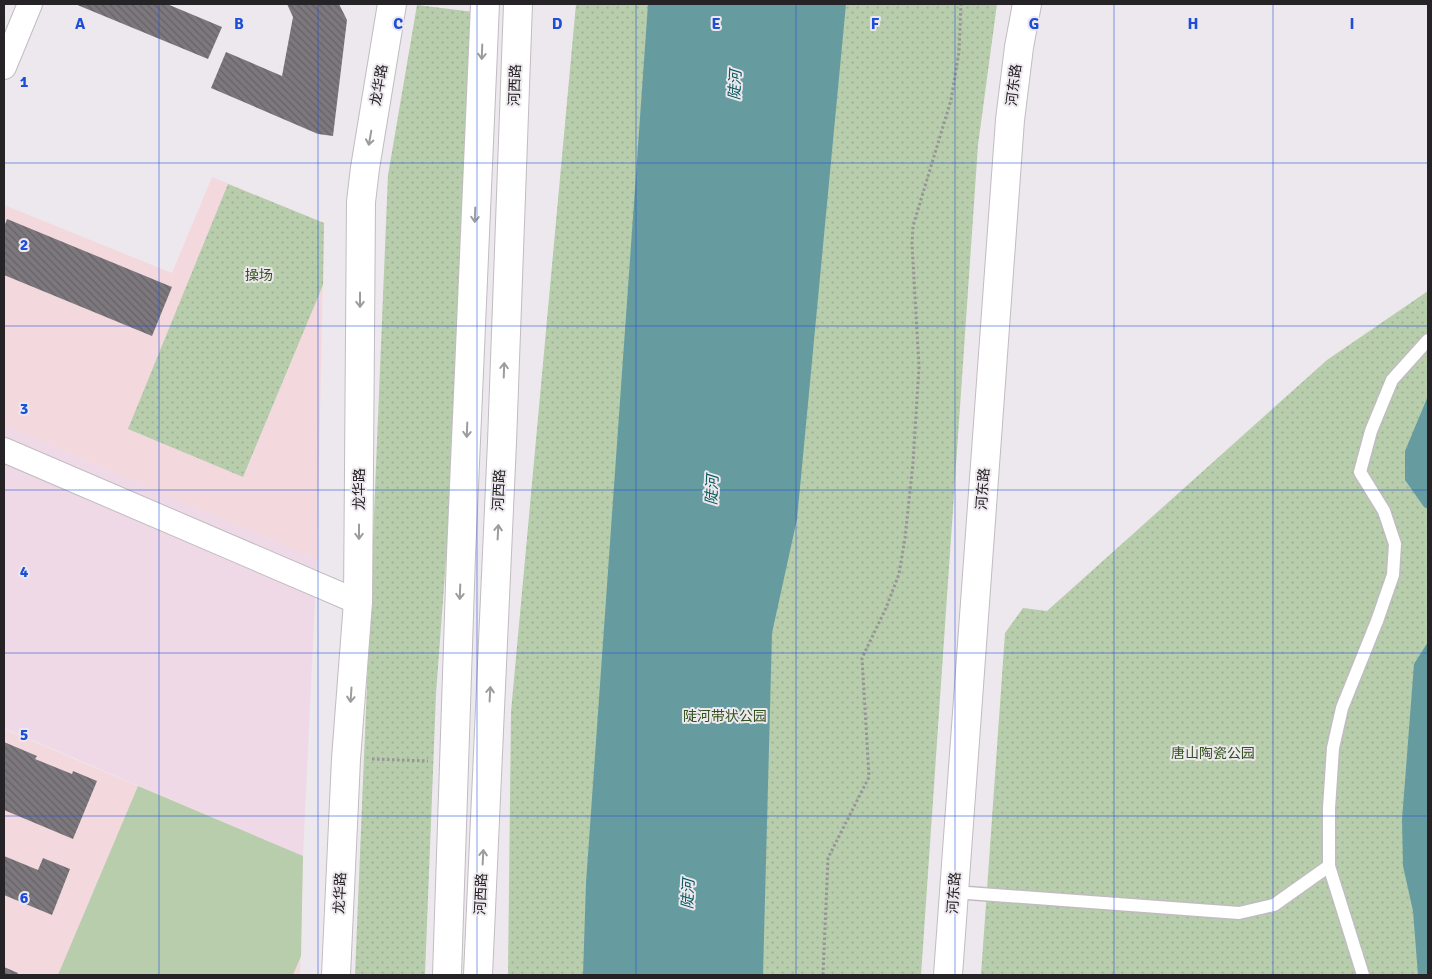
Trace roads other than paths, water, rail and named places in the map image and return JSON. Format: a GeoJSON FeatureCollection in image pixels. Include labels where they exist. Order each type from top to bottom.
{"type":"FeatureCollection","features":[{"type":"Feature","properties":{"kind":"street"},"geometry":{"type":"LineString","coordinates":[[5,61],[30,4]]}},
{"type":"Feature","properties":{"kind":"street","name":"龙华路"},"geometry":{"type":"LineString","coordinates":[[336,975],[346,759],[358,602],[361,202],[392,4]]}},
{"type":"Feature","properties":{"kind":"street"},"geometry":{"type":"LineString","coordinates":[[447,975],[462,545],[485,4]]}},
{"type":"Feature","properties":{"kind":"street","name":"河西路"},"geometry":{"type":"LineString","coordinates":[[478,975],[518,4]]}},
{"type":"Feature","properties":{"kind":"street","name":"河东路"},"geometry":{"type":"LineString","coordinates":[[948,975],[1010,120],[1019,47],[1027,4]]}},
{"type":"Feature","properties":{"kind":"street"},"geometry":{"type":"LineString","coordinates":[[4,450],[358,602]]}},
{"type":"Feature","properties":{"kind":"lane"},"geometry":{"type":"LineString","coordinates":[[1363,975],[1329,866],[1333,748],[1342,708],[1377,621],[1393,575],[1395,544],[1384,511],[1360,472],[1371,431],[1392,380],[1428,340]]}},
{"type":"Feature","properties":{"kind":"lane"},"geometry":{"type":"LineString","coordinates":[[954,892],[1239,913],[1274,905],[1329,866]]}},
{"type":"Feature","properties":{"kind":"water","name":"陡河"},"geometry":{"type":"Polygon","coordinates":[[[648,4],[846,4],[797,519],[772,633],[763,975],[583,975],[586,883],[648,4]]]}},
{"type":"Feature","properties":{"kind":"water"},"geometry":{"type":"Polygon","coordinates":[[[1428,396],[1428,509],[1424,507],[1405,480],[1405,451],[1428,396]]]}},
{"type":"Feature","properties":{"kind":"water"},"geometry":{"type":"Polygon","coordinates":[[[1428,642],[1428,975],[1418,975],[1413,911],[1403,866],[1402,820],[1414,664],[1428,642]]]}},
{"type":"Feature","properties":{"kind":"park label","name":"操场"},"geometry":{"type":"Point","coordinates":[259,275]}},
{"type":"Feature","properties":{"kind":"park label","name":"陡河带状公园"},"geometry":{"type":"Point","coordinates":[725,716]}},
{"type":"Feature","properties":{"kind":"park label","name":"唐山陶瓷公园"},"geometry":{"type":"Point","coordinates":[1213,753]}}]}
